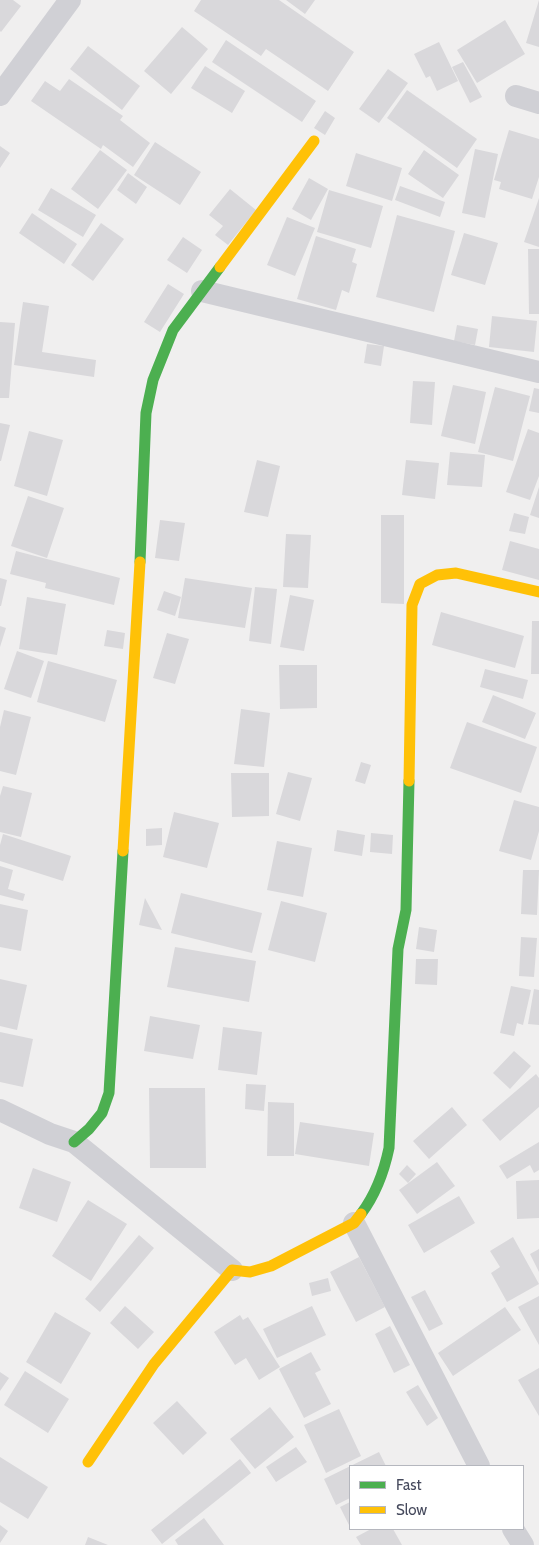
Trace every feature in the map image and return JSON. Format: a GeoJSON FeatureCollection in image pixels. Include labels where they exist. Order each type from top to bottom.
{"type":"FeatureCollection","features":[{"type":"Feature","properties":{"kind":"street"},"geometry":{"type":"LineString","coordinates":[[0,96],[70,0]]}},
{"type":"Feature","properties":{"kind":"street"},"geometry":{"type":"LineString","coordinates":[[516,96],[539,103]]}},
{"type":"Feature","properties":{"kind":"street"},"geometry":{"type":"LineString","coordinates":[[74,1142],[90,1128],[102,1113],[109,1093],[139,584],[146,413],[152,380],[172,330],[314,141]]}},
{"type":"Feature","properties":{"kind":"street"},"geometry":{"type":"LineString","coordinates":[[202,291],[539,372]]}},
{"type":"Feature","properties":{"kind":"street"},"geometry":{"type":"LineString","coordinates":[[0,1110],[50,1134],[74,1142],[232,1270],[250,1272],[271,1266],[354,1223],[372,1199],[385,1166],[389,1148],[398,950],[406,910],[412,605],[420,584],[437,575],[456,573],[539,592]]}},
{"type":"Feature","properties":{"kind":"street"},"geometry":{"type":"LineString","coordinates":[[354,1223],[478,1465]]}},
{"type":"Feature","properties":{"kind":"street"},"geometry":{"type":"LineString","coordinates":[[88,1462],[154,1364],[232,1270]]}},
{"type":"Feature","properties":{"kind":"street"},"geometry":{"type":"LineString","coordinates":[[514,1530],[523,1545]]}},
{"type":"Feature","properties":{"kind":"building"},"geometry":{"type":"Polygon","coordinates":[[[0,0],[13,0],[21,6],[1,32],[0,31],[0,0]]]}},
{"type":"Feature","properties":{"kind":"building"},"geometry":{"type":"Polygon","coordinates":[[[201,0],[279,0],[354,52],[328,91],[266,49],[261,56],[194,11],[201,0]]]}},
{"type":"Feature","properties":{"kind":"building"},"geometry":{"type":"Polygon","coordinates":[[[286,0],[315,0],[305,14],[286,0]]]}},
{"type":"Feature","properties":{"kind":"building"},"geometry":{"type":"Polygon","coordinates":[[[539,0],[539,47],[526,43],[539,0]]]}},
{"type":"Feature","properties":{"kind":"building"},"geometry":{"type":"Polygon","coordinates":[[[505,20],[525,54],[477,83],[457,50],[505,20]]]}},
{"type":"Feature","properties":{"kind":"building"},"geometry":{"type":"Polygon","coordinates":[[[182,27],[208,49],[171,94],[144,71],[182,27]]]}},
{"type":"Feature","properties":{"kind":"building"},"geometry":{"type":"Polygon","coordinates":[[[226,40],[316,101],[302,122],[212,62],[226,40]]]}},
{"type":"Feature","properties":{"kind":"building"},"geometry":{"type":"Polygon","coordinates":[[[439,42],[458,81],[437,91],[430,76],[426,78],[414,54],[439,42]]]}},
{"type":"Feature","properties":{"kind":"building"},"geometry":{"type":"Polygon","coordinates":[[[88,46],[140,86],[122,110],[70,69],[88,46]]]}},
{"type":"Feature","properties":{"kind":"building"},"geometry":{"type":"Polygon","coordinates":[[[463,62],[482,97],[470,103],[452,67],[463,62]]]}},
{"type":"Feature","properties":{"kind":"building"},"geometry":{"type":"Polygon","coordinates":[[[205,66],[245,91],[232,113],[191,88],[205,66]]]}},
{"type":"Feature","properties":{"kind":"building"},"geometry":{"type":"Polygon","coordinates":[[[388,69],[408,83],[379,123],[359,109],[388,69]]]}},
{"type":"Feature","properties":{"kind":"building"},"geometry":{"type":"Polygon","coordinates":[[[69,79],[123,116],[120,120],[150,143],[133,167],[103,145],[101,149],[31,101],[45,81],[60,91],[69,79]]]}},
{"type":"Feature","properties":{"kind":"building"},"geometry":{"type":"Polygon","coordinates":[[[407,90],[477,139],[457,168],[387,118],[407,90]]]}},
{"type":"Feature","properties":{"kind":"building"},"geometry":{"type":"Polygon","coordinates":[[[325,111],[335,118],[325,135],[314,128],[325,111]]]}},
{"type":"Feature","properties":{"kind":"building"},"geometry":{"type":"Polygon","coordinates":[[[509,130],[539,139],[539,177],[532,199],[499,189],[501,182],[494,180],[509,130]]]}},
{"type":"Feature","properties":{"kind":"building"},"geometry":{"type":"Polygon","coordinates":[[[155,142],[201,172],[180,205],[134,175],[155,142]]]}},
{"type":"Feature","properties":{"kind":"building"},"geometry":{"type":"Polygon","coordinates":[[[0,146],[10,153],[0,168],[0,146]]]}},
{"type":"Feature","properties":{"kind":"building"},"geometry":{"type":"Polygon","coordinates":[[[475,149],[498,154],[485,218],[462,213],[475,149]]]}},
{"type":"Feature","properties":{"kind":"building"},"geometry":{"type":"Polygon","coordinates":[[[100,150],[127,170],[98,209],[71,189],[100,150]]]}},
{"type":"Feature","properties":{"kind":"building"},"geometry":{"type":"Polygon","coordinates":[[[424,150],[459,175],[443,198],[408,174],[424,150]]]}},
{"type":"Feature","properties":{"kind":"building"},"geometry":{"type":"Polygon","coordinates":[[[356,153],[402,168],[392,201],[346,186],[356,153]]]}},
{"type":"Feature","properties":{"kind":"building"},"geometry":{"type":"Polygon","coordinates":[[[128,173],[147,187],[136,204],[117,190],[128,173]]]}},
{"type":"Feature","properties":{"kind":"building"},"geometry":{"type":"Polygon","coordinates":[[[309,178],[328,189],[311,220],[292,209],[309,178]]]}},
{"type":"Feature","properties":{"kind":"building"},"geometry":{"type":"Polygon","coordinates":[[[400,186],[445,202],[440,217],[395,200],[400,186]]]}},
{"type":"Feature","properties":{"kind":"building"},"geometry":{"type":"Polygon","coordinates":[[[51,188],[96,215],[83,237],[38,210],[51,188]]]}},
{"type":"Feature","properties":{"kind":"building"},"geometry":{"type":"Polygon","coordinates":[[[230,189],[256,210],[228,245],[215,235],[223,226],[209,215],[230,189]]]}},
{"type":"Feature","properties":{"kind":"building"},"geometry":{"type":"Polygon","coordinates":[[[329,190],[383,206],[371,248],[317,232],[329,190]]]}},
{"type":"Feature","properties":{"kind":"building"},"geometry":{"type":"Polygon","coordinates":[[[539,198],[539,247],[524,242],[539,198]]]}},
{"type":"Feature","properties":{"kind":"building"},"geometry":{"type":"Polygon","coordinates":[[[32,213],[77,244],[64,264],[19,233],[32,213]]]}},
{"type":"Feature","properties":{"kind":"building"},"geometry":{"type":"Polygon","coordinates":[[[397,215],[455,231],[434,312],[376,297],[397,215]]]}},
{"type":"Feature","properties":{"kind":"building"},"geometry":{"type":"Polygon","coordinates":[[[287,217],[315,228],[295,276],[267,265],[287,217]]]}},
{"type":"Feature","properties":{"kind":"building"},"geometry":{"type":"Polygon","coordinates":[[[101,223],[124,239],[93,281],[71,265],[101,223]]]}},
{"type":"Feature","properties":{"kind":"building"},"geometry":{"type":"Polygon","coordinates":[[[464,233],[498,243],[485,285],[451,275],[464,233]]]}},
{"type":"Feature","properties":{"kind":"building"},"geometry":{"type":"Polygon","coordinates":[[[316,236],[356,249],[352,262],[357,264],[349,293],[342,290],[336,310],[297,299],[316,236]]]}},
{"type":"Feature","properties":{"kind":"building"},"geometry":{"type":"Polygon","coordinates":[[[183,237],[202,250],[187,273],[167,260],[183,237]]]}},
{"type":"Feature","properties":{"kind":"building"},"geometry":{"type":"Polygon","coordinates":[[[528,249],[539,249],[539,314],[529,314],[528,249]]]}},
{"type":"Feature","properties":{"kind":"building"},"geometry":{"type":"Polygon","coordinates":[[[168,284],[184,294],[160,332],[144,322],[168,284]]]}},
{"type":"Feature","properties":{"kind":"building"},"geometry":{"type":"Polygon","coordinates":[[[23,302],[49,306],[42,352],[96,360],[94,377],[14,365],[23,302]]]}},
{"type":"Feature","properties":{"kind":"building"},"geometry":{"type":"Polygon","coordinates":[[[492,316],[537,321],[534,352],[489,347],[492,316]]]}},
{"type":"Feature","properties":{"kind":"building"},"geometry":{"type":"Polygon","coordinates":[[[0,322],[15,323],[9,398],[0,398],[0,322]]]}},
{"type":"Feature","properties":{"kind":"building"},"geometry":{"type":"Polygon","coordinates":[[[457,325],[478,329],[475,345],[454,341],[457,325]]]}},
{"type":"Feature","properties":{"kind":"building"},"geometry":{"type":"Polygon","coordinates":[[[367,344],[384,346],[381,366],[364,363],[367,344]]]}},
{"type":"Feature","properties":{"kind":"building"},"geometry":{"type":"Polygon","coordinates":[[[413,381],[435,382],[432,425],[410,423],[413,381]]]}},
{"type":"Feature","properties":{"kind":"building"},"geometry":{"type":"Polygon","coordinates":[[[453,385],[486,392],[475,444],[441,436],[453,385]]]}},
{"type":"Feature","properties":{"kind":"building"},"geometry":{"type":"Polygon","coordinates":[[[495,387],[530,396],[513,461],[478,452],[495,387]]]}},
{"type":"Feature","properties":{"kind":"building"},"geometry":{"type":"Polygon","coordinates":[[[534,388],[539,389],[539,413],[529,411],[534,388]]]}},
{"type":"Feature","properties":{"kind":"building"},"geometry":{"type":"Polygon","coordinates":[[[0,423],[10,425],[1,461],[0,461],[0,423]]]}},
{"type":"Feature","properties":{"kind":"building"},"geometry":{"type":"Polygon","coordinates":[[[528,429],[539,433],[539,476],[530,500],[506,492],[528,429]]]}},
{"type":"Feature","properties":{"kind":"building"},"geometry":{"type":"Polygon","coordinates":[[[29,431],[63,440],[47,496],[14,486],[29,431]]]}},
{"type":"Feature","properties":{"kind":"building"},"geometry":{"type":"Polygon","coordinates":[[[450,452],[485,455],[482,487],[447,485],[450,452]]]}},
{"type":"Feature","properties":{"kind":"building"},"geometry":{"type":"Polygon","coordinates":[[[257,460],[280,466],[268,517],[244,512],[257,460]]]}},
{"type":"Feature","properties":{"kind":"building"},"geometry":{"type":"Polygon","coordinates":[[[406,460],[439,463],[435,499],[402,495],[406,460]]]}},
{"type":"Feature","properties":{"kind":"building"},"geometry":{"type":"Polygon","coordinates":[[[539,487],[539,518],[530,515],[539,487]]]}},
{"type":"Feature","properties":{"kind":"building"},"geometry":{"type":"Polygon","coordinates":[[[28,496],[64,508],[47,558],[11,546],[28,496]]]}},
{"type":"Feature","properties":{"kind":"building"},"geometry":{"type":"Polygon","coordinates":[[[514,513],[529,517],[525,534],[509,531],[514,513]]]}},
{"type":"Feature","properties":{"kind":"building"},"geometry":{"type":"Polygon","coordinates":[[[381,515],[404,515],[404,604],[381,603],[381,515]]]}},
{"type":"Feature","properties":{"kind":"building"},"geometry":{"type":"Polygon","coordinates":[[[160,520],[185,523],[179,561],[155,558],[160,520]]]}},
{"type":"Feature","properties":{"kind":"building"},"geometry":{"type":"Polygon","coordinates":[[[286,534],[311,535],[308,588],[283,587],[286,534]]]}},
{"type":"Feature","properties":{"kind":"building"},"geometry":{"type":"Polygon","coordinates":[[[510,541],[539,549],[539,580],[502,570],[510,541]]]}},
{"type":"Feature","properties":{"kind":"building"},"geometry":{"type":"Polygon","coordinates":[[[16,551],[120,578],[114,605],[45,588],[46,583],[10,574],[16,551]]]}},
{"type":"Feature","properties":{"kind":"building"},"geometry":{"type":"Polygon","coordinates":[[[0,578],[7,580],[1,606],[0,606],[0,578]]]}},
{"type":"Feature","properties":{"kind":"building"},"geometry":{"type":"Polygon","coordinates":[[[185,578],[252,588],[245,628],[178,618],[185,578]]]}},
{"type":"Feature","properties":{"kind":"building"},"geometry":{"type":"Polygon","coordinates":[[[255,587],[277,589],[271,644],[249,641],[255,587]]]}},
{"type":"Feature","properties":{"kind":"building"},"geometry":{"type":"Polygon","coordinates":[[[164,591],[181,597],[175,616],[157,610],[164,591]]]}},
{"type":"Feature","properties":{"kind":"building"},"geometry":{"type":"Polygon","coordinates":[[[290,595],[314,600],[304,651],[280,647],[290,595]]]}},
{"type":"Feature","properties":{"kind":"building"},"geometry":{"type":"Polygon","coordinates":[[[27,597],[66,604],[57,655],[19,649],[27,597]]]}},
{"type":"Feature","properties":{"kind":"building"},"geometry":{"type":"Polygon","coordinates":[[[441,612],[524,636],[515,668],[432,645],[441,612]]]}},
{"type":"Feature","properties":{"kind":"building"},"geometry":{"type":"Polygon","coordinates":[[[532,621],[539,621],[539,674],[531,674],[532,621]]]}},
{"type":"Feature","properties":{"kind":"building"},"geometry":{"type":"Polygon","coordinates":[[[0,626],[6,628],[0,647],[0,626]]]}},
{"type":"Feature","properties":{"kind":"building"},"geometry":{"type":"Polygon","coordinates":[[[107,630],[125,633],[123,649],[104,646],[107,630]]]}},
{"type":"Feature","properties":{"kind":"building"},"geometry":{"type":"Polygon","coordinates":[[[167,633],[189,639],[175,684],[153,678],[167,633]]]}},
{"type":"Feature","properties":{"kind":"building"},"geometry":{"type":"Polygon","coordinates":[[[17,651],[44,661],[31,698],[4,689],[17,651]]]}},
{"type":"Feature","properties":{"kind":"building"},"geometry":{"type":"Polygon","coordinates":[[[48,661],[117,680],[105,722],[37,702],[48,661]]]}},
{"type":"Feature","properties":{"kind":"building"},"geometry":{"type":"Polygon","coordinates":[[[279,665],[317,665],[317,708],[280,709],[279,665]]]}},
{"type":"Feature","properties":{"kind":"building"},"geometry":{"type":"Polygon","coordinates":[[[485,669],[528,680],[523,699],[480,687],[485,669]]]}},
{"type":"Feature","properties":{"kind":"building"},"geometry":{"type":"Polygon","coordinates":[[[493,695],[536,713],[525,739],[482,722],[493,695]]]}},
{"type":"Feature","properties":{"kind":"building"},"geometry":{"type":"Polygon","coordinates":[[[241,709],[270,713],[264,767],[234,764],[241,709]]]}},
{"type":"Feature","properties":{"kind":"building"},"geometry":{"type":"Polygon","coordinates":[[[4,710],[31,717],[16,775],[0,771],[0,727],[4,710]]]}},
{"type":"Feature","properties":{"kind":"building"},"geometry":{"type":"Polygon","coordinates":[[[467,722],[537,747],[521,793],[450,768],[467,722]]]}},
{"type":"Feature","properties":{"kind":"building"},"geometry":{"type":"Polygon","coordinates":[[[361,762],[371,765],[365,784],[355,781],[361,762]]]}},
{"type":"Feature","properties":{"kind":"building"},"geometry":{"type":"Polygon","coordinates":[[[288,772],[312,778],[300,821],[276,814],[288,772]]]}},
{"type":"Feature","properties":{"kind":"building"},"geometry":{"type":"Polygon","coordinates":[[[231,773],[269,773],[269,816],[232,817],[231,773]]]}},
{"type":"Feature","properties":{"kind":"building"},"geometry":{"type":"Polygon","coordinates":[[[3,786],[32,793],[21,837],[0,832],[0,796],[3,786]]]}},
{"type":"Feature","properties":{"kind":"building"},"geometry":{"type":"Polygon","coordinates":[[[514,800],[539,807],[539,831],[531,860],[499,851],[514,800]]]}},
{"type":"Feature","properties":{"kind":"building"},"geometry":{"type":"Polygon","coordinates":[[[174,812],[219,823],[207,868],[163,857],[174,812]]]}},
{"type":"Feature","properties":{"kind":"building"},"geometry":{"type":"Polygon","coordinates":[[[162,828],[162,845],[146,846],[146,829],[162,828]]]}},
{"type":"Feature","properties":{"kind":"building"},"geometry":{"type":"Polygon","coordinates":[[[337,830],[365,835],[362,856],[334,851],[337,830]]]}},
{"type":"Feature","properties":{"kind":"building"},"geometry":{"type":"Polygon","coordinates":[[[371,833],[393,835],[392,854],[370,852],[371,833]]]}},
{"type":"Feature","properties":{"kind":"building"},"geometry":{"type":"Polygon","coordinates":[[[3,834],[71,856],[63,881],[0,861],[0,845],[3,834]]]}},
{"type":"Feature","properties":{"kind":"building"},"geometry":{"type":"Polygon","coordinates":[[[277,841],[312,848],[303,897],[267,890],[277,841]]]}},
{"type":"Feature","properties":{"kind":"building"},"geometry":{"type":"Polygon","coordinates":[[[0,866],[13,870],[8,889],[25,894],[23,901],[0,895],[0,866]]]}},
{"type":"Feature","properties":{"kind":"building"},"geometry":{"type":"Polygon","coordinates":[[[523,870],[539,870],[537,915],[521,914],[523,870]]]}},
{"type":"Feature","properties":{"kind":"building"},"geometry":{"type":"Polygon","coordinates":[[[181,893],[262,913],[252,953],[171,933],[181,893]]]}},
{"type":"Feature","properties":{"kind":"building"},"geometry":{"type":"Polygon","coordinates":[[[145,898],[162,930],[139,925],[145,898]]]}},
{"type":"Feature","properties":{"kind":"building"},"geometry":{"type":"Polygon","coordinates":[[[281,901],[327,913],[315,962],[268,950],[281,901]]]}},
{"type":"Feature","properties":{"kind":"building"},"geometry":{"type":"Polygon","coordinates":[[[0,904],[28,910],[21,951],[0,947],[0,904]]]}},
{"type":"Feature","properties":{"kind":"building"},"geometry":{"type":"Polygon","coordinates":[[[419,927],[437,930],[434,952],[416,949],[419,927]]]}},
{"type":"Feature","properties":{"kind":"building"},"geometry":{"type":"Polygon","coordinates":[[[521,937],[537,938],[534,977],[519,976],[521,937]]]}},
{"type":"Feature","properties":{"kind":"building"},"geometry":{"type":"Polygon","coordinates":[[[175,947],[256,961],[249,1002],[167,987],[175,947]]]}},
{"type":"Feature","properties":{"kind":"building"},"geometry":{"type":"Polygon","coordinates":[[[416,959],[438,959],[437,985],[415,984],[416,959]]]}},
{"type":"Feature","properties":{"kind":"building"},"geometry":{"type":"Polygon","coordinates":[[[0,979],[27,985],[17,1030],[0,1026],[0,979]]]}},
{"type":"Feature","properties":{"kind":"building"},"geometry":{"type":"Polygon","coordinates":[[[511,986],[531,990],[523,1025],[517,1023],[514,1036],[500,1033],[511,986]]]}},
{"type":"Feature","properties":{"kind":"building"},"geometry":{"type":"Polygon","coordinates":[[[534,989],[539,990],[539,1025],[528,1024],[534,989]]]}},
{"type":"Feature","properties":{"kind":"building"},"geometry":{"type":"Polygon","coordinates":[[[150,1016],[200,1025],[193,1059],[144,1051],[150,1016]]]}},
{"type":"Feature","properties":{"kind":"building"},"geometry":{"type":"Polygon","coordinates":[[[223,1027],[262,1032],[257,1075],[218,1070],[223,1027]]]}},
{"type":"Feature","properties":{"kind":"building"},"geometry":{"type":"Polygon","coordinates":[[[0,1032],[33,1039],[23,1087],[0,1082],[0,1032]]]}},
{"type":"Feature","properties":{"kind":"building"},"geometry":{"type":"Polygon","coordinates":[[[514,1051],[531,1066],[510,1089],[493,1073],[514,1051]]]}},
{"type":"Feature","properties":{"kind":"building"},"geometry":{"type":"Polygon","coordinates":[[[536,1074],[539,1078],[539,1107],[500,1141],[482,1120],[536,1074]]]}},
{"type":"Feature","properties":{"kind":"building"},"geometry":{"type":"Polygon","coordinates":[[[246,1084],[266,1085],[264,1111],[245,1109],[246,1084]]]}},
{"type":"Feature","properties":{"kind":"building"},"geometry":{"type":"Polygon","coordinates":[[[149,1088],[205,1088],[206,1168],[150,1168],[149,1088]]]}},
{"type":"Feature","properties":{"kind":"building"},"geometry":{"type":"Polygon","coordinates":[[[268,1102],[294,1103],[294,1156],[267,1156],[268,1102]]]}},
{"type":"Feature","properties":{"kind":"building"},"geometry":{"type":"Polygon","coordinates":[[[452,1107],[467,1125],[429,1159],[413,1141],[452,1107]]]}},
{"type":"Feature","properties":{"kind":"building"},"geometry":{"type":"Polygon","coordinates":[[[300,1122],[374,1133],[369,1166],[295,1154],[300,1122]]]}},
{"type":"Feature","properties":{"kind":"building"},"geometry":{"type":"Polygon","coordinates":[[[539,1142],[539,1170],[534,1173],[530,1165],[507,1179],[499,1166],[539,1142]]]}},
{"type":"Feature","properties":{"kind":"building"},"geometry":{"type":"Polygon","coordinates":[[[437,1162],[455,1186],[417,1214],[399,1190],[437,1162]]]}},
{"type":"Feature","properties":{"kind":"building"},"geometry":{"type":"Polygon","coordinates":[[[407,1165],[416,1174],[408,1183],[399,1174],[407,1165]]]}},
{"type":"Feature","properties":{"kind":"building"},"geometry":{"type":"Polygon","coordinates":[[[33,1168],[71,1182],[57,1222],[19,1208],[33,1168]]]}},
{"type":"Feature","properties":{"kind":"building"},"geometry":{"type":"Polygon","coordinates":[[[539,1180],[539,1218],[517,1219],[516,1181],[539,1180]]]}},
{"type":"Feature","properties":{"kind":"building"},"geometry":{"type":"Polygon","coordinates":[[[459,1196],[475,1223],[424,1253],[408,1225],[459,1196]]]}},
{"type":"Feature","properties":{"kind":"building"},"geometry":{"type":"Polygon","coordinates":[[[88,1200],[127,1224],[91,1281],[52,1256],[88,1200]]]}},
{"type":"Feature","properties":{"kind":"building"},"geometry":{"type":"Polygon","coordinates":[[[139,1235],[154,1248],[100,1312],[85,1299],[139,1235]]]}},
{"type":"Feature","properties":{"kind":"building"},"geometry":{"type":"Polygon","coordinates":[[[513,1237],[539,1284],[507,1302],[491,1273],[500,1267],[490,1251],[513,1237]]]}},
{"type":"Feature","properties":{"kind":"building"},"geometry":{"type":"Polygon","coordinates":[[[539,1249],[539,1272],[530,1254],[539,1249]]]}},
{"type":"Feature","properties":{"kind":"building"},"geometry":{"type":"Polygon","coordinates":[[[359,1257],[385,1307],[356,1322],[330,1272],[359,1257]]]}},
{"type":"Feature","properties":{"kind":"building"},"geometry":{"type":"Polygon","coordinates":[[[328,1278],[331,1291],[312,1296],[309,1283],[328,1278]]]}},
{"type":"Feature","properties":{"kind":"building"},"geometry":{"type":"Polygon","coordinates":[[[425,1290],[443,1324],[429,1331],[411,1297],[425,1290]]]}},
{"type":"Feature","properties":{"kind":"building"},"geometry":{"type":"Polygon","coordinates":[[[539,1296],[539,1345],[518,1307],[539,1296]]]}},
{"type":"Feature","properties":{"kind":"building"},"geometry":{"type":"Polygon","coordinates":[[[125,1306],[154,1332],[138,1349],[110,1323],[125,1306]]]}},
{"type":"Feature","properties":{"kind":"building"},"geometry":{"type":"Polygon","coordinates":[[[312,1306],[326,1335],[277,1358],[263,1329],[312,1306]]]}},
{"type":"Feature","properties":{"kind":"building"},"geometry":{"type":"Polygon","coordinates":[[[505,1307],[521,1330],[453,1376],[438,1353],[505,1307]]]}},
{"type":"Feature","properties":{"kind":"building"},"geometry":{"type":"Polygon","coordinates":[[[55,1312],[91,1333],[61,1384],[26,1362],[55,1312]]]}},
{"type":"Feature","properties":{"kind":"building"},"geometry":{"type":"Polygon","coordinates":[[[240,1315],[243,1320],[248,1317],[280,1367],[259,1380],[246,1358],[235,1365],[214,1332],[240,1315]]]}},
{"type":"Feature","properties":{"kind":"building"},"geometry":{"type":"Polygon","coordinates":[[[390,1326],[410,1365],[394,1373],[375,1334],[390,1326]]]}},
{"type":"Feature","properties":{"kind":"building"},"geometry":{"type":"Polygon","coordinates":[[[311,1352],[321,1370],[315,1373],[331,1404],[304,1418],[279,1369],[311,1352]]]}},
{"type":"Feature","properties":{"kind":"building"},"geometry":{"type":"Polygon","coordinates":[[[539,1368],[539,1416],[518,1380],[539,1368]]]}},
{"type":"Feature","properties":{"kind":"building"},"geometry":{"type":"Polygon","coordinates":[[[25,1371],[69,1399],[48,1433],[4,1405],[25,1371]]]}},
{"type":"Feature","properties":{"kind":"building"},"geometry":{"type":"Polygon","coordinates":[[[0,1372],[9,1378],[0,1391],[0,1372]]]}},
{"type":"Feature","properties":{"kind":"building"},"geometry":{"type":"Polygon","coordinates":[[[418,1385],[438,1418],[427,1426],[406,1392],[418,1385]]]}},
{"type":"Feature","properties":{"kind":"building"},"geometry":{"type":"Polygon","coordinates":[[[177,1401],[207,1433],[183,1455],[153,1423],[177,1401]]]}},
{"type":"Feature","properties":{"kind":"building"},"geometry":{"type":"Polygon","coordinates":[[[270,1407],[294,1437],[255,1469],[230,1439],[270,1407]]]}},
{"type":"Feature","properties":{"kind":"building"},"geometry":{"type":"Polygon","coordinates":[[[339,1409],[361,1456],[326,1473],[304,1425],[339,1409]]]}},
{"type":"Feature","properties":{"kind":"building"},"geometry":{"type":"Polygon","coordinates":[[[296,1447],[307,1462],[276,1482],[266,1467],[296,1447]]]}},
{"type":"Feature","properties":{"kind":"building"},"geometry":{"type":"Polygon","coordinates":[[[379,1452],[386,1465],[352,1465],[379,1452]]]}},
{"type":"Feature","properties":{"kind":"building"},"geometry":{"type":"Polygon","coordinates":[[[0,1457],[48,1487],[28,1519],[0,1502],[0,1457]]]}},
{"type":"Feature","properties":{"kind":"building"},"geometry":{"type":"Polygon","coordinates":[[[240,1459],[251,1473],[162,1544],[151,1530],[240,1459]]]}},
{"type":"Feature","properties":{"kind":"building"},"geometry":{"type":"Polygon","coordinates":[[[349,1466],[349,1498],[336,1505],[324,1479],[349,1466]]]}},
{"type":"Feature","properties":{"kind":"building"},"geometry":{"type":"Polygon","coordinates":[[[349,1502],[349,1525],[340,1507],[349,1502]]]}},
{"type":"Feature","properties":{"kind":"building"},"geometry":{"type":"Polygon","coordinates":[[[204,1518],[224,1545],[178,1545],[175,1540],[204,1518]]]}},
{"type":"Feature","properties":{"kind":"building"},"geometry":{"type":"Polygon","coordinates":[[[0,1525],[8,1531],[0,1543],[0,1525]]]}},
{"type":"Feature","properties":{"kind":"building"},"geometry":{"type":"Polygon","coordinates":[[[369,1530],[394,1530],[402,1545],[361,1545],[356,1537],[369,1530]]]}},
{"type":"Feature","properties":{"kind":"building"},"geometry":{"type":"Polygon","coordinates":[[[88,1537],[108,1545],[85,1545],[88,1537]]]}},
{"type":"Feature","properties":{"kind":"traffic: fast"},"geometry":{"type":"LineString","coordinates":[[140,562],[146,413],[153,380],[173,330],[220,267]]}},
{"type":"Feature","properties":{"kind":"traffic: fast"},"geometry":{"type":"LineString","coordinates":[[361,1214],[379,1182],[389,1148],[398,949],[406,910],[409,781]]}},
{"type":"Feature","properties":{"kind":"traffic: fast"},"geometry":{"type":"LineString","coordinates":[[74,1142],[89,1129],[102,1113],[109,1093],[123,851]]}},
{"type":"Feature","properties":{"kind":"traffic: slow"},"geometry":{"type":"LineString","coordinates":[[220,267],[314,141]]}},
{"type":"Feature","properties":{"kind":"traffic: slow"},"geometry":{"type":"LineString","coordinates":[[123,851],[140,562]]}},
{"type":"Feature","properties":{"kind":"traffic: slow"},"geometry":{"type":"LineString","coordinates":[[409,781],[412,605],[420,584],[437,575],[456,573],[539,592]]}},
{"type":"Feature","properties":{"kind":"traffic: slow"},"geometry":{"type":"LineString","coordinates":[[88,1462],[154,1364],[232,1270],[250,1272],[271,1266],[354,1223],[361,1214]]}}]}
